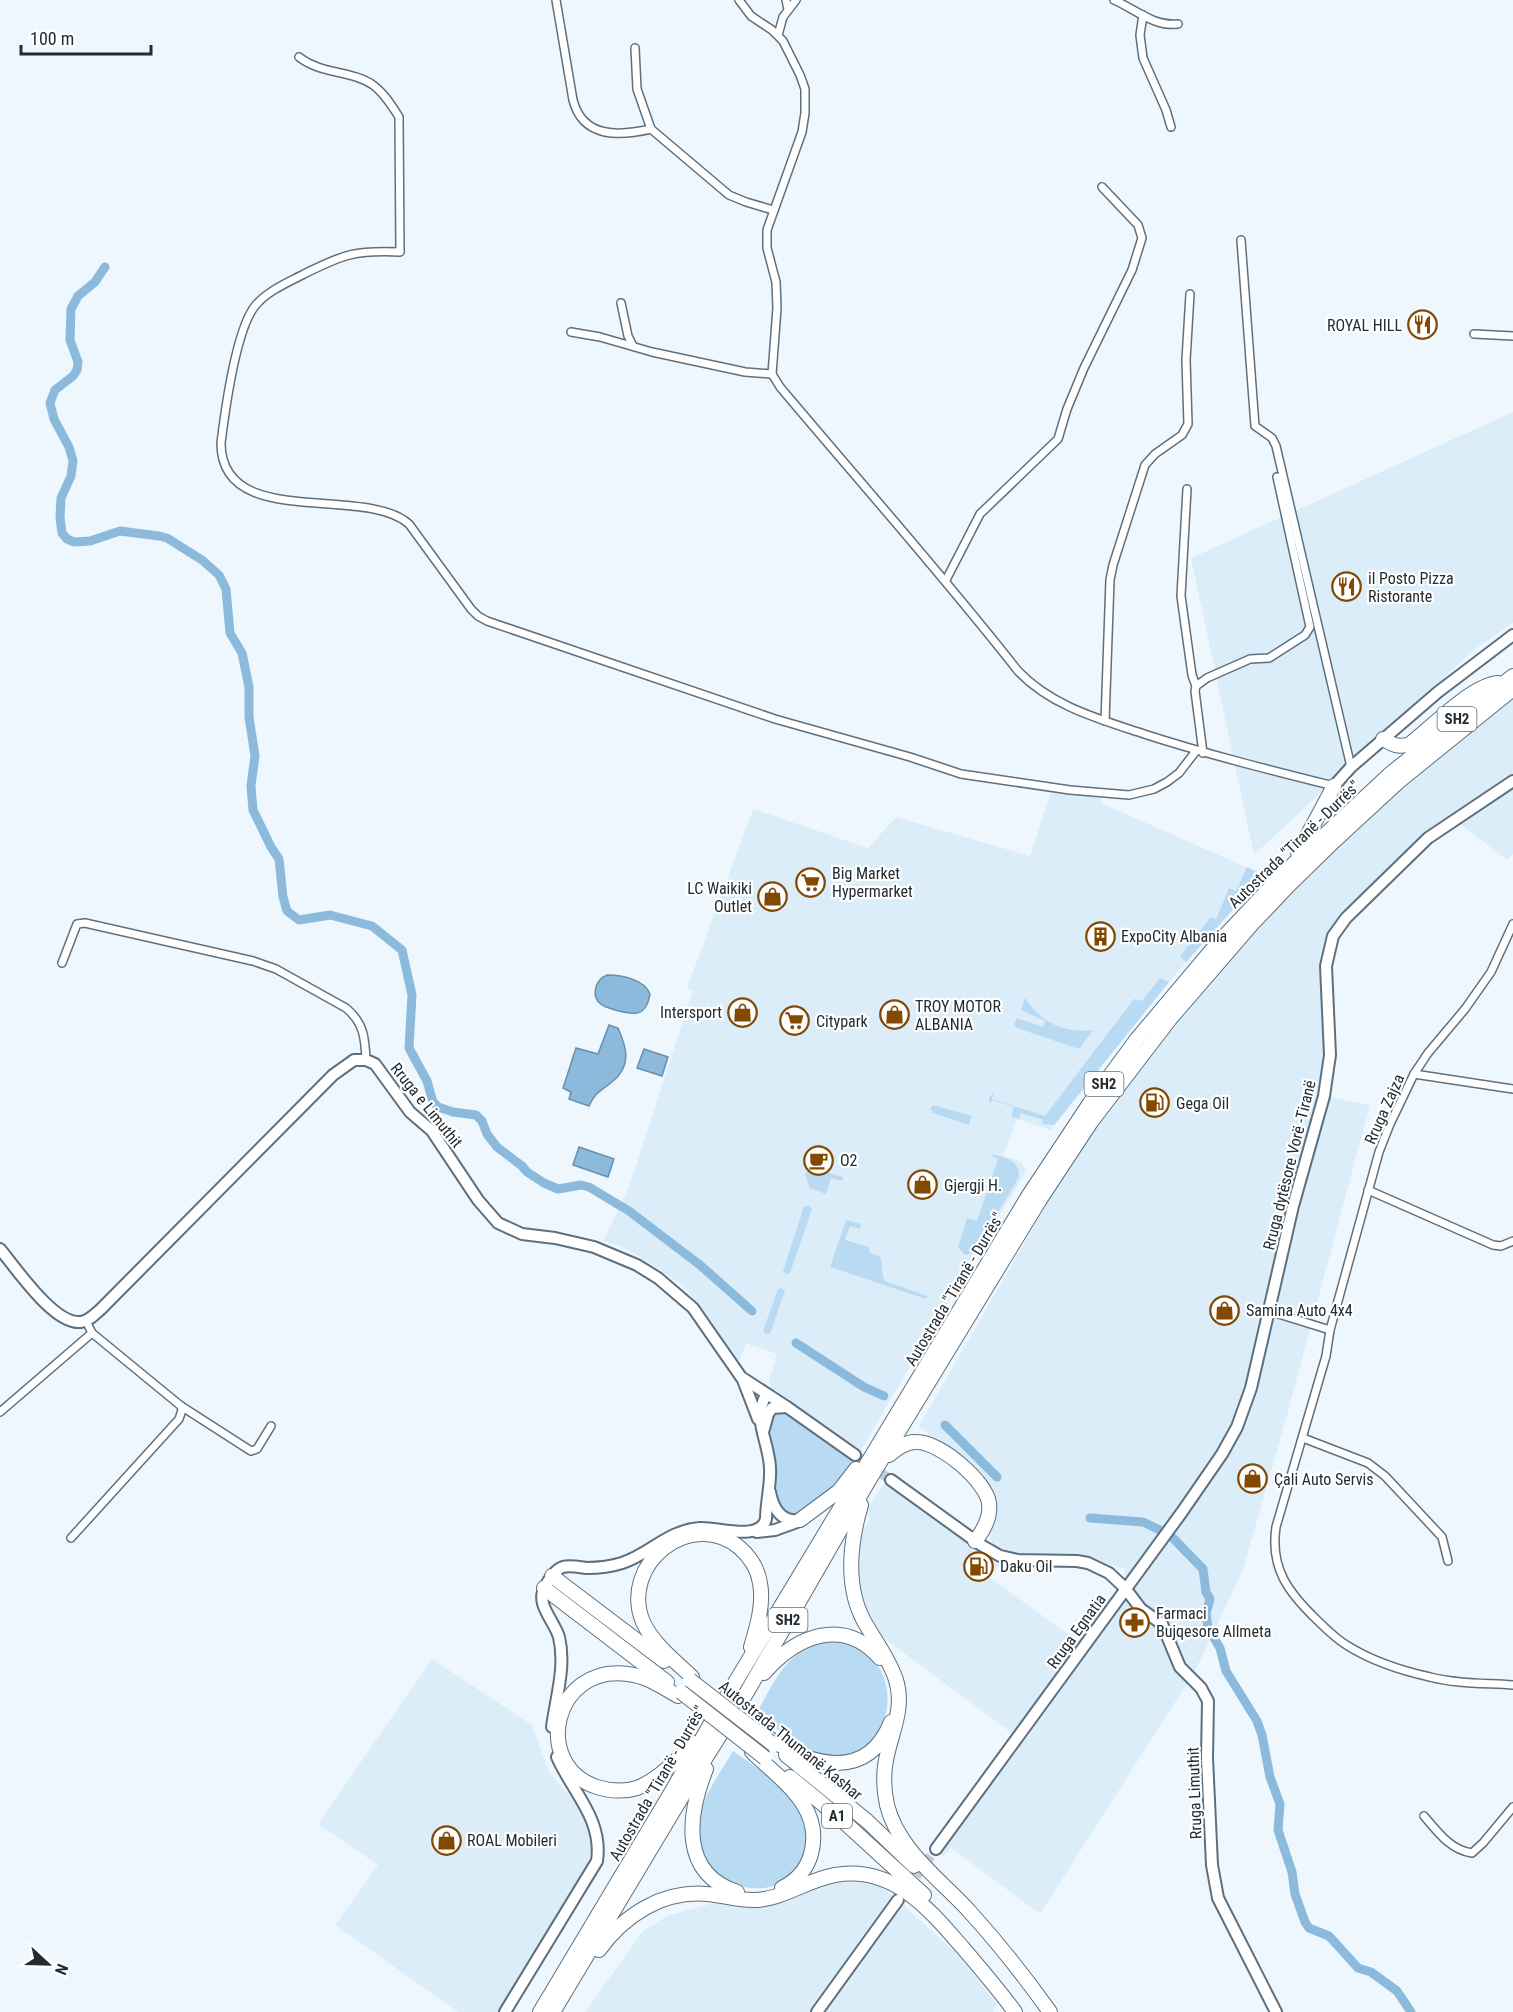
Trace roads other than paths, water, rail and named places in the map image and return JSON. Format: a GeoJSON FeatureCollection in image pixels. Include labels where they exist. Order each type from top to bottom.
{"type":"FeatureCollection","features":[{"type":"Feature","properties":{"kind":"highway"},"geometry":{"type":"LineString","coordinates":[[1383,739],[1394,746],[1402,747],[1410,744],[1487,684],[1510,682]]}},
{"type":"Feature","properties":{"kind":"highway","name":"Autostrada \"Tiranë - Durrës\""},"geometry":{"type":"LineString","coordinates":[[553,2012],[710,1738],[747,1664],[1029,1194],[1090,1103],[1177,989],[1287,870],[1390,774],[1510,682]]}},
{"type":"Feature","properties":{"kind":"highway","name":"Autostrada \"Tiranë - Durrës\""},"geometry":{"type":"LineString","coordinates":[[540,2012],[672,1791],[747,1692],[869,1480],[1055,1175],[1107,1100],[1170,1019],[1252,924],[1333,842],[1510,682]]}},
{"type":"Feature","properties":{"kind":"highway"},"geometry":{"type":"LineString","coordinates":[[1287,870],[1334,786]]}},
{"type":"Feature","properties":{"kind":"highway"},"geometry":{"type":"LineString","coordinates":[[800,1520],[839,1491],[899,1413]]}},
{"type":"Feature","properties":{"kind":"highway"},"geometry":{"type":"LineString","coordinates":[[879,1465],[897,1448],[911,1442],[928,1444],[945,1452],[980,1484],[988,1497],[988,1517],[975,1541]]}},
{"type":"Feature","properties":{"kind":"highway"},"geometry":{"type":"LineString","coordinates":[[869,1480],[854,1531],[852,1585],[858,1611],[890,1664],[899,1692],[898,1712],[885,1772],[884,1785],[888,1808],[898,1831],[912,1852],[969,1911],[1027,1987]]}},
{"type":"Feature","properties":{"kind":"highway"},"geometry":{"type":"LineString","coordinates":[[691,1678],[648,1632],[638,1598],[640,1584],[652,1559],[662,1549],[681,1538],[704,1534],[726,1539],[746,1554],[754,1564],[761,1584],[761,1602],[747,1664]]}},
{"type":"Feature","properties":{"kind":"highway"},"geometry":{"type":"LineString","coordinates":[[548,1582],[691,1678]]}},
{"type":"Feature","properties":{"kind":"highway"},"geometry":{"type":"LineString","coordinates":[[548,1582],[679,1694]]}},
{"type":"Feature","properties":{"kind":"highway"},"geometry":{"type":"LineString","coordinates":[[747,1692],[780,1656],[817,1636],[839,1634],[859,1641],[871,1648],[886,1665],[894,1686],[894,1712],[885,1734],[870,1751],[853,1760],[830,1764],[806,1758],[775,1744]]}},
{"type":"Feature","properties":{"kind":"highway"},"geometry":{"type":"LineString","coordinates":[[679,1694],[629,1674],[608,1674],[591,1679],[572,1694],[561,1713],[557,1734],[563,1755],[575,1773],[593,1786],[606,1790],[625,1791],[645,1784],[710,1738]]}},
{"type":"Feature","properties":{"kind":"highway","name":"Autostrada Thumanë Kashar"},"geometry":{"type":"LineString","coordinates":[[691,1678],[867,1821],[928,1879],[1027,1987],[1046,2011]]}},
{"type":"Feature","properties":{"kind":"highway","name":"Autostrada Thumanë Kashar"},"geometry":{"type":"LineString","coordinates":[[679,1694],[731,1731],[763,1759],[843,1820],[920,1890],[991,1969],[1017,2009]]}},
{"type":"Feature","properties":{"kind":"highway"},"geometry":{"type":"LineString","coordinates":[[710,1738],[694,1810],[694,1845],[697,1856],[704,1870],[721,1886],[736,1892],[758,1896],[778,1891],[795,1880],[810,1858],[814,1840],[812,1821],[803,1802],[763,1759]]}},
{"type":"Feature","properties":{"kind":"highway"},"geometry":{"type":"LineString","coordinates":[[559,2012],[606,1939],[628,1919],[652,1904],[686,1894],[707,1894],[749,1900],[770,1898],[818,1879],[847,1874],[874,1876],[900,1887],[914,1897],[1017,2009]]}},
{"type":"Feature","properties":{"kind":"main road"},"geometry":{"type":"LineString","coordinates":[[1334,786],[1351,767],[1438,692],[1513,635]]}},
{"type":"Feature","properties":{"kind":"main road","name":"Rruga dytësore Vorë -Tiranë"},"geometry":{"type":"LineString","coordinates":[[1125,1588],[1222,1454],[1240,1421],[1251,1388],[1293,1206],[1325,1090],[1330,1039],[1326,966],[1327,953],[1333,936],[1346,918],[1428,838],[1513,781]]}},
{"type":"Feature","properties":{"kind":"main road","name":"Rruga e Limuthit"},"geometry":{"type":"LineString","coordinates":[[86,1320],[116,1295],[333,1074],[354,1060],[366,1060],[375,1064],[403,1103],[432,1131],[478,1200],[498,1223],[522,1234],[555,1238],[594,1247],[637,1265],[658,1278],[693,1308],[741,1377],[766,1395]]}},
{"type":"Feature","properties":{"kind":"main road"},"geometry":{"type":"LineString","coordinates":[[0,1249],[56,1313],[72,1321],[86,1320]]}},
{"type":"Feature","properties":{"kind":"main road"},"geometry":{"type":"LineString","coordinates":[[741,1377],[766,1441]]}},
{"type":"Feature","properties":{"kind":"main road"},"geometry":{"type":"LineString","coordinates":[[760,1424],[760,1410],[766,1395],[855,1455]]}},
{"type":"Feature","properties":{"kind":"main road"},"geometry":{"type":"LineString","coordinates":[[787,1407],[772,1408],[764,1429],[769,1454],[770,1495],[779,1514],[792,1521],[800,1520]]}},
{"type":"Feature","properties":{"kind":"main road","name":"Rruga Egnatia"},"geometry":{"type":"LineString","coordinates":[[891,1480],[992,1553],[1008,1559],[1068,1560],[1088,1563],[1109,1573],[1125,1588],[936,1849]]}},
{"type":"Feature","properties":{"kind":"main road"},"geometry":{"type":"LineString","coordinates":[[752,1532],[764,1526],[769,1482]]}},
{"type":"Feature","properties":{"kind":"main road"},"geometry":{"type":"LineString","coordinates":[[505,2012],[597,1861],[598,1851],[592,1817],[560,1765],[554,1749],[552,1727],[562,1659],[558,1634],[541,1598],[548,1582],[559,1569],[565,1566],[596,1568],[622,1563],[645,1552],[665,1538],[688,1529],[715,1528],[752,1532],[775,1530],[800,1520]]}},
{"type":"Feature","properties":{"kind":"main road","name":"Rruga Limuthit"},"geometry":{"type":"LineString","coordinates":[[1125,1588],[1141,1609],[1162,1624],[1180,1667],[1201,1688],[1208,1701],[1207,1758],[1215,1886],[1222,1909],[1276,2012]]}},
{"type":"Feature","properties":{"kind":"main road"},"geometry":{"type":"LineString","coordinates":[[817,2012],[898,1900]]}},
{"type":"Feature","properties":{"kind":"street"},"geometry":{"type":"LineString","coordinates":[[556,0],[573,100],[580,116],[601,131],[612,134],[651,129]]}},
{"type":"Feature","properties":{"kind":"street"},"geometry":{"type":"LineString","coordinates":[[739,0],[751,16],[778,35],[787,48],[800,75],[806,100],[797,150],[767,230],[767,248],[776,282],[777,308],[772,374],[780,387],[946,580],[1030,684],[1069,707],[1105,721],[1200,752],[1334,786]]}},
{"type":"Feature","properties":{"kind":"street"},"geometry":{"type":"LineString","coordinates":[[786,0],[788,9]]}},
{"type":"Feature","properties":{"kind":"street"},"geometry":{"type":"LineString","coordinates":[[778,35],[783,17],[796,0]]}},
{"type":"Feature","properties":{"kind":"street"},"geometry":{"type":"LineString","coordinates":[[1114,0],[1163,24],[1178,24]]}},
{"type":"Feature","properties":{"kind":"street"},"geometry":{"type":"LineString","coordinates":[[1143,15],[1140,35],[1143,58],[1171,127]]}},
{"type":"Feature","properties":{"kind":"street"},"geometry":{"type":"LineString","coordinates":[[635,48],[638,89],[651,129],[729,195],[773,210]]}},
{"type":"Feature","properties":{"kind":"street"},"geometry":{"type":"LineString","coordinates":[[299,57],[318,68],[360,79],[372,85],[392,105],[399,117],[400,252],[367,251],[332,260],[264,297],[254,307],[247,319],[238,346],[221,443],[221,458],[225,469],[253,491],[286,501],[383,510],[402,518],[409,524],[471,609],[488,621],[775,719],[961,774],[1070,790],[1129,795],[1154,789],[1167,782],[1200,752],[1196,686],[1192,675],[1181,596],[1187,489]]}},
{"type":"Feature","properties":{"kind":"street"},"geometry":{"type":"LineString","coordinates":[[946,580],[980,514],[1058,439],[1066,410],[1084,368],[1132,270],[1142,238],[1141,232],[1138,225],[1102,187]]}},
{"type":"Feature","properties":{"kind":"street"},"geometry":{"type":"LineString","coordinates":[[1241,240],[1255,426],[1272,438],[1276,446],[1351,767]]}},
{"type":"Feature","properties":{"kind":"street"},"geometry":{"type":"LineString","coordinates":[[1105,721],[1110,580],[1113,565],[1145,465],[1155,454],[1182,435],[1188,424],[1185,360],[1190,294]]}},
{"type":"Feature","properties":{"kind":"street"},"geometry":{"type":"LineString","coordinates":[[621,303],[628,336],[634,347]]}},
{"type":"Feature","properties":{"kind":"street"},"geometry":{"type":"LineString","coordinates":[[570,332],[600,337],[745,372],[772,374]]}},
{"type":"Feature","properties":{"kind":"street"},"geometry":{"type":"LineString","coordinates":[[1474,334],[1513,336]]}},
{"type":"Feature","properties":{"kind":"street"},"geometry":{"type":"LineString","coordinates":[[1196,686],[1207,678],[1244,661],[1269,658],[1309,632],[1310,623],[1276,477]]}},
{"type":"Feature","properties":{"kind":"street"},"geometry":{"type":"LineString","coordinates":[[62,963],[77,924],[85,923],[254,961],[276,969],[355,1015],[364,1030],[366,1060]]}},
{"type":"Feature","properties":{"kind":"street","name":"Rruga Zajza"},"geometry":{"type":"LineString","coordinates":[[1513,924],[1491,972],[1414,1074],[1390,1124],[1368,1190],[1330,1330],[1326,1356],[1276,1527],[1275,1552],[1290,1592],[1346,1645],[1367,1656],[1425,1676],[1513,1685]]}},
{"type":"Feature","properties":{"kind":"street"},"geometry":{"type":"LineString","coordinates":[[1414,1074],[1513,1089]]}},
{"type":"Feature","properties":{"kind":"street"},"geometry":{"type":"LineString","coordinates":[[1368,1190],[1493,1245],[1501,1246],[1513,1241]]}},
{"type":"Feature","properties":{"kind":"street"},"geometry":{"type":"LineString","coordinates":[[1269,1311],[1330,1330]]}},
{"type":"Feature","properties":{"kind":"street"},"geometry":{"type":"LineString","coordinates":[[86,1320],[92,1333],[181,1406],[251,1452],[257,1449],[272,1426]]}},
{"type":"Feature","properties":{"kind":"street"},"geometry":{"type":"LineString","coordinates":[[0,1412],[92,1333]]}},
{"type":"Feature","properties":{"kind":"street"},"geometry":{"type":"LineString","coordinates":[[71,1538],[179,1419],[181,1406]]}},
{"type":"Feature","properties":{"kind":"street"},"geometry":{"type":"LineString","coordinates":[[1303,1438],[1368,1463],[1385,1476],[1442,1536],[1448,1561]]}},
{"type":"Feature","properties":{"kind":"street"},"geometry":{"type":"LineString","coordinates":[[1424,1816],[1444,1839],[1455,1847],[1472,1853],[1513,1807]]}},
{"type":"Feature","properties":{"kind":"waterway"},"geometry":{"type":"LineString","coordinates":[[105,267],[95,282],[78,296],[71,309],[70,340],[78,362],[77,370],[55,390],[50,403],[54,419],[69,447],[73,461],[71,476],[61,498],[62,533],[74,542],[90,541],[120,531],[167,538],[202,560],[219,575],[226,589],[230,633],[242,653],[249,687],[249,717],[255,756],[251,786],[253,810],[279,859],[283,897],[287,911],[299,920],[330,915],[372,926],[402,950],[412,995],[409,1048],[427,1081],[433,1102],[438,1107],[453,1112],[476,1115],[497,1147],[544,1183],[558,1189],[581,1185],[589,1187],[629,1211],[700,1265],[752,1311]]}},
{"type":"Feature","properties":{"kind":"waterway"},"geometry":{"type":"LineString","coordinates":[[796,1343],[864,1387],[884,1396]]}},
{"type":"Feature","properties":{"kind":"waterway"},"geometry":{"type":"LineString","coordinates":[[945,1425],[997,1477]]}},
{"type":"Feature","properties":{"kind":"waterway"},"geometry":{"type":"LineString","coordinates":[[1090,1518],[1143,1522],[1170,1535],[1203,1569],[1206,1592],[1210,1599],[1206,1613],[1208,1628],[1220,1648],[1226,1671],[1257,1721],[1262,1735],[1270,1777],[1280,1804],[1278,1830],[1305,1922],[1309,1928],[1329,1936],[1358,1968],[1371,1972],[1397,1991],[1411,2012]]}},
{"type":"Feature","properties":{"kind":"tunnel"},"geometry":{"type":"LineString","coordinates":[[855,1455],[891,1480]]}},
{"type":"Feature","properties":{"kind":"tunnel"},"geometry":{"type":"LineString","coordinates":[[907,1888],[936,1849]]}},
{"type":"Feature","properties":{"kind":"place","name":"ROYAL HILL"},"geometry":{"type":"Point","coordinates":[1423,325]}},
{"type":"Feature","properties":{"kind":"place","name":"il Posto Pizza Ristorante"},"geometry":{"type":"Point","coordinates":[1347,587]}},
{"type":"Feature","properties":{"kind":"place","name":"Big Market Hypermarket"},"geometry":{"type":"Point","coordinates":[811,882]}},
{"type":"Feature","properties":{"kind":"place","name":"LC Waikiki Outlet"},"geometry":{"type":"Point","coordinates":[773,897]}},
{"type":"Feature","properties":{"kind":"place","name":"ExpoCity Albania"},"geometry":{"type":"Point","coordinates":[1100,936]}},
{"type":"Feature","properties":{"kind":"place","name":"Intersport"},"geometry":{"type":"Point","coordinates":[743,1012]}},
{"type":"Feature","properties":{"kind":"place","name":"TROY MOTOR ALBANIA"},"geometry":{"type":"Point","coordinates":[894,1015]}},
{"type":"Feature","properties":{"kind":"place","name":"Citypark"},"geometry":{"type":"Point","coordinates":[795,1021]}},
{"type":"Feature","properties":{"kind":"place","name":"Gega Oil"},"geometry":{"type":"Point","coordinates":[1155,1103]}},
{"type":"Feature","properties":{"kind":"place","name":"O2"},"geometry":{"type":"Point","coordinates":[819,1160]}},
{"type":"Feature","properties":{"kind":"place","name":"Gjergji H."},"geometry":{"type":"Point","coordinates":[923,1185]}},
{"type":"Feature","properties":{"kind":"place","name":"Samina Auto 4x4"},"geometry":{"type":"Point","coordinates":[1225,1310]}},
{"type":"Feature","properties":{"kind":"place","name":"Çali Auto Servis"},"geometry":{"type":"Point","coordinates":[1253,1479]}},
{"type":"Feature","properties":{"kind":"place","name":"Daku Oil"},"geometry":{"type":"Point","coordinates":[979,1566]}},
{"type":"Feature","properties":{"kind":"place","name":"Farmaci Bujqesore Allmeta"},"geometry":{"type":"Point","coordinates":[1135,1622]}},
{"type":"Feature","properties":{"kind":"place","name":"ROAL Mobileri"},"geometry":{"type":"Point","coordinates":[446,1840]}}]}
